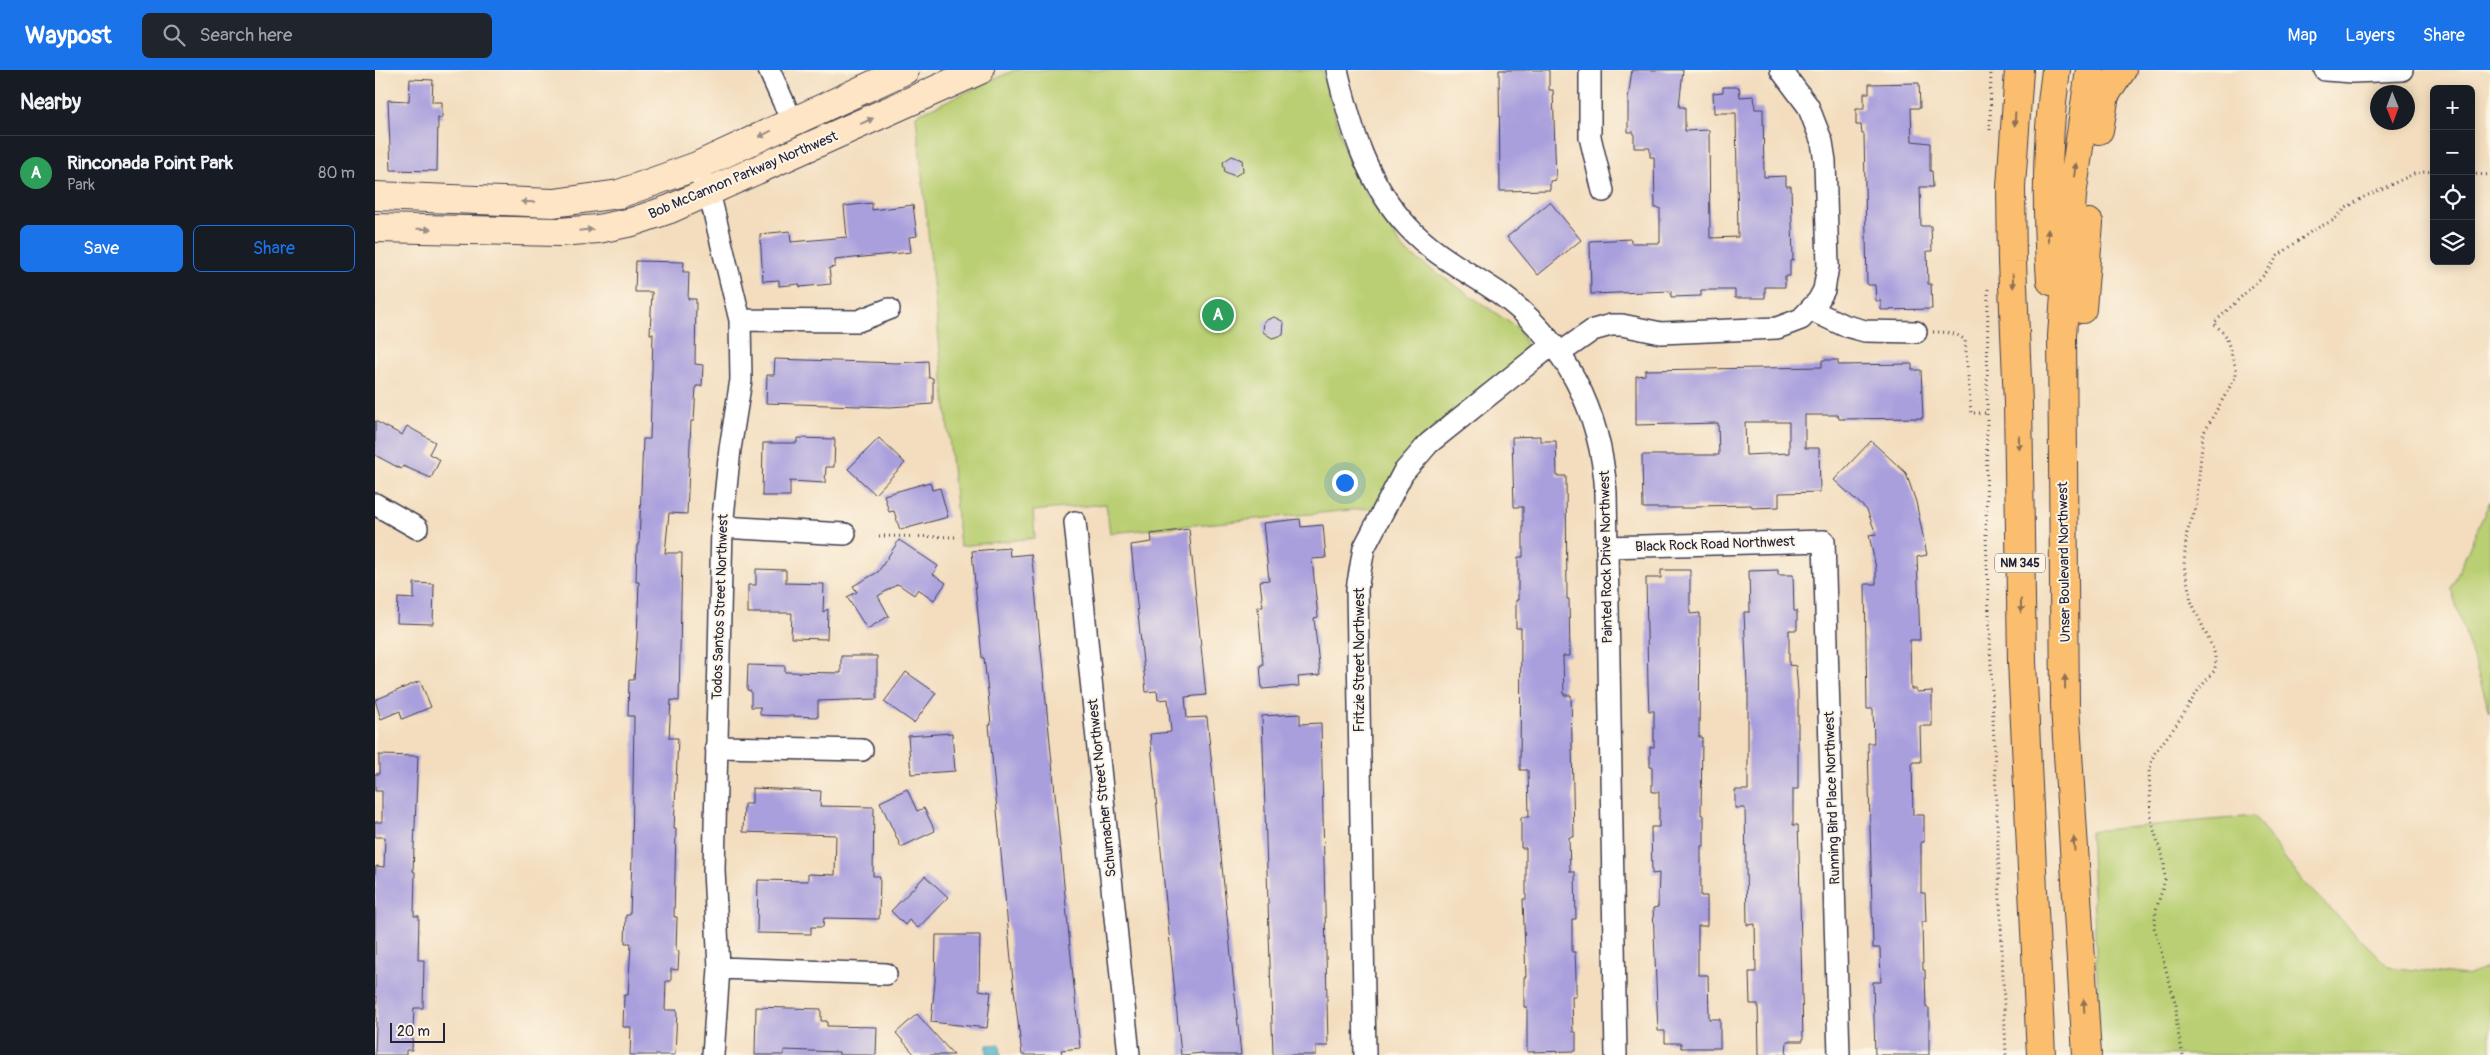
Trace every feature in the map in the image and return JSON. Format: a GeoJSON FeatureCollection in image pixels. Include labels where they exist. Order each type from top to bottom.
{"type":"FeatureCollection","features":[{"type":"Feature","properties":{"kind":"main road","name":"NM 345"},"geometry":{"type":"LineString","coordinates":[[2019,70],[2011,187],[2012,262],[2018,403],[2022,662],[2041,1055]]}},
{"type":"Feature","properties":{"kind":"main road"},"geometry":{"type":"LineString","coordinates":[[2056,70],[2048,155],[2048,248],[2051,293],[2062,336]]}},
{"type":"Feature","properties":{"kind":"main road","name":"Unser Boulevard Northwest"},"geometry":{"type":"LineString","coordinates":[[2087,1055],[2065,706],[2062,336],[2072,196],[2090,70]]}},
{"type":"Feature","properties":{"kind":"main road"},"geometry":{"type":"LineString","coordinates":[[2063,410],[2081,328],[2093,172],[2102,107],[2111,83],[2122,70]]}},
{"type":"Feature","properties":{"kind":"street"},"geometry":{"type":"LineString","coordinates":[[769,70],[804,149]]}},
{"type":"Feature","properties":{"kind":"street","name":"Bob McCannon Parkway Northwest"},"geometry":{"type":"LineString","coordinates":[[375,196],[554,203],[619,194],[697,166],[905,70]]}},
{"type":"Feature","properties":{"kind":"street","name":"Bob McCannon Parkway Northwest"},"geometry":{"type":"LineString","coordinates":[[375,228],[559,232],[598,229],[631,222],[670,209],[980,70]]}},
{"type":"Feature","properties":{"kind":"street","name":"Painted Rock Drive Northwest"},"geometry":{"type":"LineString","coordinates":[[1337,70],[1358,148],[1368,169],[1393,209],[1428,246],[1517,307],[1556,349],[1588,403],[1601,447],[1606,493],[1616,1055]]}},
{"type":"Feature","properties":{"kind":"street"},"geometry":{"type":"LineString","coordinates":[[1590,70],[1590,137],[1603,191]]}},
{"type":"Feature","properties":{"kind":"street"},"geometry":{"type":"LineString","coordinates":[[1781,70],[1803,97],[1822,142],[1826,181],[1827,278],[1821,295],[1811,310],[1843,325],[1865,331],[1916,332]]}},
{"type":"Feature","properties":{"kind":"street"},"geometry":{"type":"LineString","coordinates":[[2325,70],[2353,72],[2402,70]]}},
{"type":"Feature","properties":{"kind":"street","name":"Todos Santos Street Northwest"},"geometry":{"type":"LineString","coordinates":[[697,166],[709,192],[740,320],[741,380],[730,449],[722,527],[714,870],[719,968],[713,1055]]}},
{"type":"Feature","properties":{"kind":"street"},"geometry":{"type":"LineString","coordinates":[[740,320],[858,321],[889,309]]}},
{"type":"Feature","properties":{"kind":"street","name":"Fritzie Street Northwest"},"geometry":{"type":"LineString","coordinates":[[1365,1055],[1357,589],[1364,548],[1403,473],[1429,443],[1556,349],[1593,330],[1611,325],[1622,325],[1661,333],[1764,330],[1789,325],[1811,310]]}},
{"type":"Feature","properties":{"kind":"street"},"geometry":{"type":"LineString","coordinates":[[375,504],[417,528]]}},
{"type":"Feature","properties":{"kind":"street","name":"Schumacher Street Northwest"},"geometry":{"type":"LineString","coordinates":[[1075,522],[1129,1055]]}},
{"type":"Feature","properties":{"kind":"street"},"geometry":{"type":"LineString","coordinates":[[722,527],[845,534]]}},
{"type":"Feature","properties":{"kind":"street","name":"Black Rock Road Northwest"},"geometry":{"type":"LineString","coordinates":[[1607,547],[1824,541]]}},
{"type":"Feature","properties":{"kind":"street","name":"Running Bird Place Northwest"},"geometry":{"type":"LineString","coordinates":[[1824,541],[1839,1055]]}},
{"type":"Feature","properties":{"kind":"street"},"geometry":{"type":"LineString","coordinates":[[716,747],[862,750]]}},
{"type":"Feature","properties":{"kind":"street"},"geometry":{"type":"LineString","coordinates":[[719,968],[886,974]]}},
{"type":"Feature","properties":{"kind":"path"},"geometry":{"type":"LineString","coordinates":[[1990,139],[1991,70]]}},
{"type":"Feature","properties":{"kind":"path"},"geometry":{"type":"LineString","coordinates":[[2183,1055],[2177,1028],[2176,1005],[2154,927],[2156,910],[2165,880],[2164,863],[2151,820],[2149,769],[2154,754],[2177,724],[2199,688],[2214,671],[2216,664],[2214,651],[2191,601],[2184,565],[2187,534],[2196,508],[2203,434],[2236,376],[2237,368],[2226,336],[2214,323],[2263,275],[2278,256],[2313,230],[2334,220],[2346,208],[2364,197],[2416,173],[2430,171]]}},
{"type":"Feature","properties":{"kind":"path"},"geometry":{"type":"LineString","coordinates":[[2475,174],[2490,175]]}},
{"type":"Feature","properties":{"kind":"path"},"geometry":{"type":"LineString","coordinates":[[1989,286],[1986,536],[2006,1055]]}},
{"type":"Feature","properties":{"kind":"path"},"geometry":{"type":"LineString","coordinates":[[1916,332],[1948,332],[1958,334],[1965,340],[1971,413],[1987,413]]}},
{"type":"Feature","properties":{"kind":"path"},"geometry":{"type":"LineString","coordinates":[[879,536],[959,538]]}},
{"type":"Feature","properties":{"kind":"green space"},"geometry":{"type":"Polygon","coordinates":[[[1015,70],[1322,70],[1347,157],[1367,196],[1405,251],[1519,329],[1530,354],[1403,463],[1373,508],[1110,533],[1106,504],[1033,511],[1035,538],[960,546],[916,115],[1015,70]]]}},
{"type":"Feature","properties":{"kind":"green space"},"geometry":{"type":"Polygon","coordinates":[[[2490,501],[2490,712],[2451,589],[2490,501]]]}},
{"type":"Feature","properties":{"kind":"green space"},"geometry":{"type":"Polygon","coordinates":[[[2254,816],[2301,880],[2389,967],[2466,976],[2490,967],[2490,1055],[2101,1055],[2090,831],[2254,816]]]}},
{"type":"Feature","properties":{"kind":"water"},"geometry":{"type":"Polygon","coordinates":[[[1000,1044],[1001,1055],[987,1055],[987,1045],[1000,1044]]]}},
{"type":"Feature","properties":{"kind":"building"},"geometry":{"type":"Polygon","coordinates":[[[1499,70],[1549,70],[1549,90],[1553,90],[1556,180],[1550,181],[1550,190],[1500,191],[1499,70]]]}},
{"type":"Feature","properties":{"kind":"building"},"geometry":{"type":"Polygon","coordinates":[[[1632,70],[1683,70],[1679,107],[1685,107],[1685,131],[1709,130],[1710,238],[1738,237],[1736,113],[1714,113],[1713,93],[1723,92],[1723,87],[1739,87],[1740,97],[1754,96],[1755,109],[1763,109],[1764,177],[1786,176],[1786,186],[1791,186],[1793,260],[1790,261],[1790,276],[1785,276],[1785,287],[1765,287],[1765,298],[1735,298],[1735,290],[1701,290],[1701,296],[1671,297],[1671,291],[1591,294],[1590,241],[1631,239],[1631,243],[1660,243],[1660,208],[1655,208],[1654,157],[1650,157],[1650,148],[1634,148],[1634,132],[1628,132],[1628,99],[1632,70]]]}},
{"type":"Feature","properties":{"kind":"building"},"geometry":{"type":"Polygon","coordinates":[[[410,79],[433,80],[432,102],[442,102],[442,118],[438,118],[437,171],[391,170],[388,100],[409,101],[410,79]]]}},
{"type":"Feature","properties":{"kind":"building"},"geometry":{"type":"Polygon","coordinates":[[[1919,83],[1920,108],[1911,108],[1912,141],[1930,143],[1930,171],[1932,171],[1933,187],[1920,187],[1921,226],[1931,226],[1932,251],[1927,251],[1928,284],[1931,284],[1932,309],[1881,310],[1881,301],[1876,301],[1875,285],[1867,285],[1864,134],[1862,134],[1861,125],[1856,125],[1856,109],[1864,109],[1864,93],[1869,93],[1869,84],[1919,83]]]}},
{"type":"Feature","properties":{"kind":"building"},"geometry":{"type":"Polygon","coordinates":[[[1232,156],[1242,160],[1243,171],[1235,176],[1225,172],[1223,162],[1232,156]]]}},
{"type":"Feature","properties":{"kind":"building"},"geometry":{"type":"Polygon","coordinates":[[[1550,202],[1581,240],[1538,275],[1507,237],[1550,202]]]}},
{"type":"Feature","properties":{"kind":"building"},"geometry":{"type":"Polygon","coordinates":[[[872,203],[872,210],[913,205],[917,236],[909,237],[911,252],[835,260],[835,267],[829,268],[831,284],[800,287],[799,284],[779,286],[779,280],[763,281],[760,234],[790,231],[791,242],[847,237],[844,206],[872,203]]]}},
{"type":"Feature","properties":{"kind":"building"},"geometry":{"type":"Polygon","coordinates":[[[636,261],[684,262],[683,272],[689,272],[688,299],[696,299],[695,364],[703,365],[702,386],[696,386],[694,421],[691,421],[687,514],[669,513],[665,553],[682,553],[679,701],[671,700],[669,738],[678,738],[674,829],[676,829],[674,917],[677,917],[676,951],[679,951],[678,970],[671,969],[671,981],[666,981],[665,1010],[677,1010],[675,1055],[630,1055],[631,1027],[623,1027],[624,995],[628,995],[631,943],[625,943],[626,915],[630,915],[632,857],[634,716],[628,716],[629,680],[634,680],[637,638],[639,582],[636,582],[637,545],[639,545],[643,439],[650,439],[653,334],[650,334],[652,292],[635,292],[636,261]]]}},
{"type":"Feature","properties":{"kind":"building"},"geometry":{"type":"Polygon","coordinates":[[[1274,317],[1284,322],[1283,335],[1272,338],[1263,332],[1264,321],[1274,317]]]}},
{"type":"Feature","properties":{"kind":"building"},"geometry":{"type":"Polygon","coordinates":[[[775,359],[897,363],[928,361],[929,378],[933,378],[933,404],[890,407],[766,403],[767,375],[774,375],[775,359]]]}},
{"type":"Feature","properties":{"kind":"building"},"geometry":{"type":"Polygon","coordinates":[[[1822,360],[1838,360],[1838,365],[1912,364],[1912,370],[1921,370],[1923,418],[1839,419],[1838,415],[1805,415],[1805,448],[1819,448],[1820,492],[1779,493],[1779,507],[1752,508],[1751,505],[1643,508],[1642,455],[1719,455],[1718,423],[1636,425],[1636,376],[1645,375],[1645,370],[1822,367],[1822,360]],[[1745,422],[1746,455],[1789,453],[1789,422],[1745,422]]]}},
{"type":"Feature","properties":{"kind":"building"},"geometry":{"type":"Polygon","coordinates":[[[375,421],[402,435],[407,426],[435,442],[429,454],[440,460],[431,478],[403,466],[401,469],[375,455],[375,421]]]}},
{"type":"Feature","properties":{"kind":"building"},"geometry":{"type":"Polygon","coordinates":[[[1540,436],[1540,441],[1556,441],[1557,476],[1566,476],[1567,599],[1569,599],[1570,656],[1563,656],[1564,695],[1571,695],[1574,837],[1569,837],[1570,872],[1575,872],[1576,919],[1572,919],[1572,952],[1575,952],[1576,997],[1572,997],[1573,1032],[1576,1032],[1576,1051],[1527,1052],[1527,1007],[1524,1007],[1524,977],[1526,977],[1523,899],[1526,899],[1526,848],[1521,848],[1521,817],[1529,817],[1528,770],[1520,770],[1521,628],[1516,628],[1518,557],[1523,557],[1523,507],[1514,507],[1512,437],[1540,436]]]}},
{"type":"Feature","properties":{"kind":"building"},"geometry":{"type":"Polygon","coordinates":[[[797,438],[835,439],[834,467],[826,467],[825,483],[790,481],[790,496],[762,496],[763,443],[797,443],[797,438]]]}},
{"type":"Feature","properties":{"kind":"building"},"geometry":{"type":"Polygon","coordinates":[[[879,438],[905,463],[875,494],[848,469],[879,438]]]}},
{"type":"Feature","properties":{"kind":"building"},"geometry":{"type":"Polygon","coordinates":[[[1871,441],[1906,473],[1916,502],[1927,555],[1917,557],[1920,640],[1910,640],[1911,689],[1916,689],[1917,692],[1932,691],[1932,726],[1920,726],[1921,762],[1912,762],[1913,815],[1924,815],[1924,842],[1921,842],[1921,893],[1925,893],[1926,922],[1922,922],[1923,970],[1925,970],[1926,1008],[1929,1008],[1929,1055],[1875,1055],[1873,982],[1881,982],[1880,948],[1873,948],[1868,743],[1874,743],[1873,709],[1867,709],[1865,584],[1876,584],[1876,568],[1869,535],[1876,534],[1867,510],[1834,480],[1871,441]]]}},
{"type":"Feature","properties":{"kind":"building"},"geometry":{"type":"Polygon","coordinates":[[[930,482],[932,490],[940,488],[948,517],[900,530],[894,511],[889,512],[884,495],[930,482]]]}},
{"type":"Feature","properties":{"kind":"building"},"geometry":{"type":"Polygon","coordinates":[[[1300,519],[1301,527],[1323,525],[1326,558],[1312,559],[1318,617],[1314,618],[1320,675],[1298,677],[1299,686],[1262,689],[1260,665],[1263,665],[1258,607],[1263,607],[1260,581],[1269,580],[1263,523],[1300,519]]]}},
{"type":"Feature","properties":{"kind":"building"},"geometry":{"type":"Polygon","coordinates":[[[1189,529],[1206,695],[1185,697],[1187,718],[1207,717],[1241,1055],[1204,1055],[1203,1053],[1181,1055],[1150,734],[1171,732],[1168,699],[1158,700],[1157,691],[1146,692],[1131,545],[1152,542],[1151,534],[1189,529]]]}},
{"type":"Feature","properties":{"kind":"building"},"geometry":{"type":"Polygon","coordinates":[[[899,540],[938,566],[933,574],[946,583],[934,600],[918,589],[914,595],[898,584],[878,596],[889,616],[867,629],[847,597],[857,592],[853,586],[878,572],[899,540]]]}},
{"type":"Feature","properties":{"kind":"building"},"geometry":{"type":"Polygon","coordinates":[[[1009,548],[1010,556],[1031,554],[1033,569],[1080,1048],[1061,1050],[1062,1055],[1022,1055],[1013,981],[989,725],[991,725],[988,692],[984,658],[982,658],[972,551],[1009,548]]]}},
{"type":"Feature","properties":{"kind":"building"},"geometry":{"type":"Polygon","coordinates":[[[756,569],[786,570],[786,583],[824,584],[823,612],[828,609],[827,639],[791,638],[792,613],[748,613],[748,585],[756,585],[756,569]]]}},
{"type":"Feature","properties":{"kind":"building"},"geometry":{"type":"Polygon","coordinates":[[[1661,570],[1690,570],[1690,614],[1700,613],[1699,737],[1702,737],[1701,815],[1704,815],[1704,846],[1701,846],[1701,896],[1707,896],[1707,926],[1698,926],[1698,975],[1708,975],[1709,1019],[1720,1019],[1720,1048],[1681,1048],[1681,1043],[1665,1043],[1665,1031],[1658,1031],[1653,908],[1658,907],[1659,873],[1652,874],[1651,827],[1659,827],[1659,792],[1652,792],[1652,767],[1650,767],[1650,747],[1654,747],[1654,711],[1649,711],[1646,578],[1661,578],[1661,570]]]}},
{"type":"Feature","properties":{"kind":"building"},"geometry":{"type":"Polygon","coordinates":[[[1778,570],[1778,575],[1793,575],[1794,611],[1797,611],[1797,630],[1789,630],[1789,665],[1796,666],[1798,691],[1798,789],[1793,789],[1793,825],[1798,825],[1803,1041],[1787,1041],[1786,1055],[1759,1055],[1758,1004],[1750,1004],[1749,972],[1756,972],[1755,924],[1747,925],[1745,808],[1735,808],[1735,790],[1748,790],[1748,685],[1744,612],[1750,612],[1749,571],[1778,570]]]}},
{"type":"Feature","properties":{"kind":"building"},"geometry":{"type":"Polygon","coordinates":[[[414,583],[434,584],[433,624],[397,623],[398,598],[414,599],[414,583]]]}},
{"type":"Feature","properties":{"kind":"building"},"geometry":{"type":"Polygon","coordinates":[[[841,656],[877,656],[877,699],[818,701],[818,717],[760,715],[760,707],[751,707],[751,691],[747,690],[748,665],[785,666],[785,672],[841,673],[841,656]]]}},
{"type":"Feature","properties":{"kind":"building"},"geometry":{"type":"Polygon","coordinates":[[[906,672],[936,693],[914,723],[884,702],[906,672]]]}},
{"type":"Feature","properties":{"kind":"building"},"geometry":{"type":"Polygon","coordinates":[[[420,681],[431,707],[402,719],[400,711],[381,719],[375,700],[420,681]]]}},
{"type":"Feature","properties":{"kind":"building"},"geometry":{"type":"Polygon","coordinates":[[[1300,714],[1300,724],[1321,723],[1328,1046],[1316,1046],[1316,1055],[1273,1055],[1262,716],[1300,714]]]}},
{"type":"Feature","properties":{"kind":"building"},"geometry":{"type":"Polygon","coordinates":[[[952,733],[955,771],[911,774],[908,736],[952,733]]]}},
{"type":"Feature","properties":{"kind":"building"},"geometry":{"type":"Polygon","coordinates":[[[379,755],[418,756],[413,871],[415,872],[414,916],[419,916],[418,960],[424,960],[423,1008],[414,1008],[412,1050],[406,1050],[406,1055],[375,1055],[377,996],[375,996],[375,873],[376,866],[384,867],[385,837],[375,837],[375,822],[382,822],[382,791],[375,791],[375,774],[379,774],[379,755]]]}},
{"type":"Feature","properties":{"kind":"building"},"geometry":{"type":"Polygon","coordinates":[[[752,788],[821,791],[820,806],[874,807],[873,876],[880,876],[879,919],[824,918],[823,927],[811,927],[811,934],[757,933],[758,880],[808,881],[808,874],[835,875],[836,835],[743,832],[744,804],[752,804],[752,788]]]}},
{"type":"Feature","properties":{"kind":"building"},"geometry":{"type":"Polygon","coordinates":[[[907,789],[917,811],[924,808],[935,831],[901,847],[880,802],[907,789]]]}},
{"type":"Feature","properties":{"kind":"building"},"geometry":{"type":"Polygon","coordinates":[[[925,876],[948,897],[918,928],[909,920],[905,925],[891,911],[925,876]]]}},
{"type":"Feature","properties":{"kind":"building"},"geometry":{"type":"Polygon","coordinates":[[[936,935],[980,935],[979,990],[991,992],[987,1028],[931,1022],[935,981],[936,935]]]}},
{"type":"Feature","properties":{"kind":"building"},"geometry":{"type":"Polygon","coordinates":[[[756,1007],[821,1009],[821,1021],[827,1021],[827,1026],[877,1027],[876,1055],[839,1055],[839,1052],[784,1050],[784,1055],[755,1055],[756,1007]]]}},
{"type":"Feature","properties":{"kind":"building"},"geometry":{"type":"Polygon","coordinates":[[[917,1014],[954,1055],[915,1055],[896,1033],[917,1014]]]}},
{"type":"Feature","properties":{"kind":"place","name":"Rinconada Point Park"},"geometry":{"type":"Point","coordinates":[1218,315]}}]}
